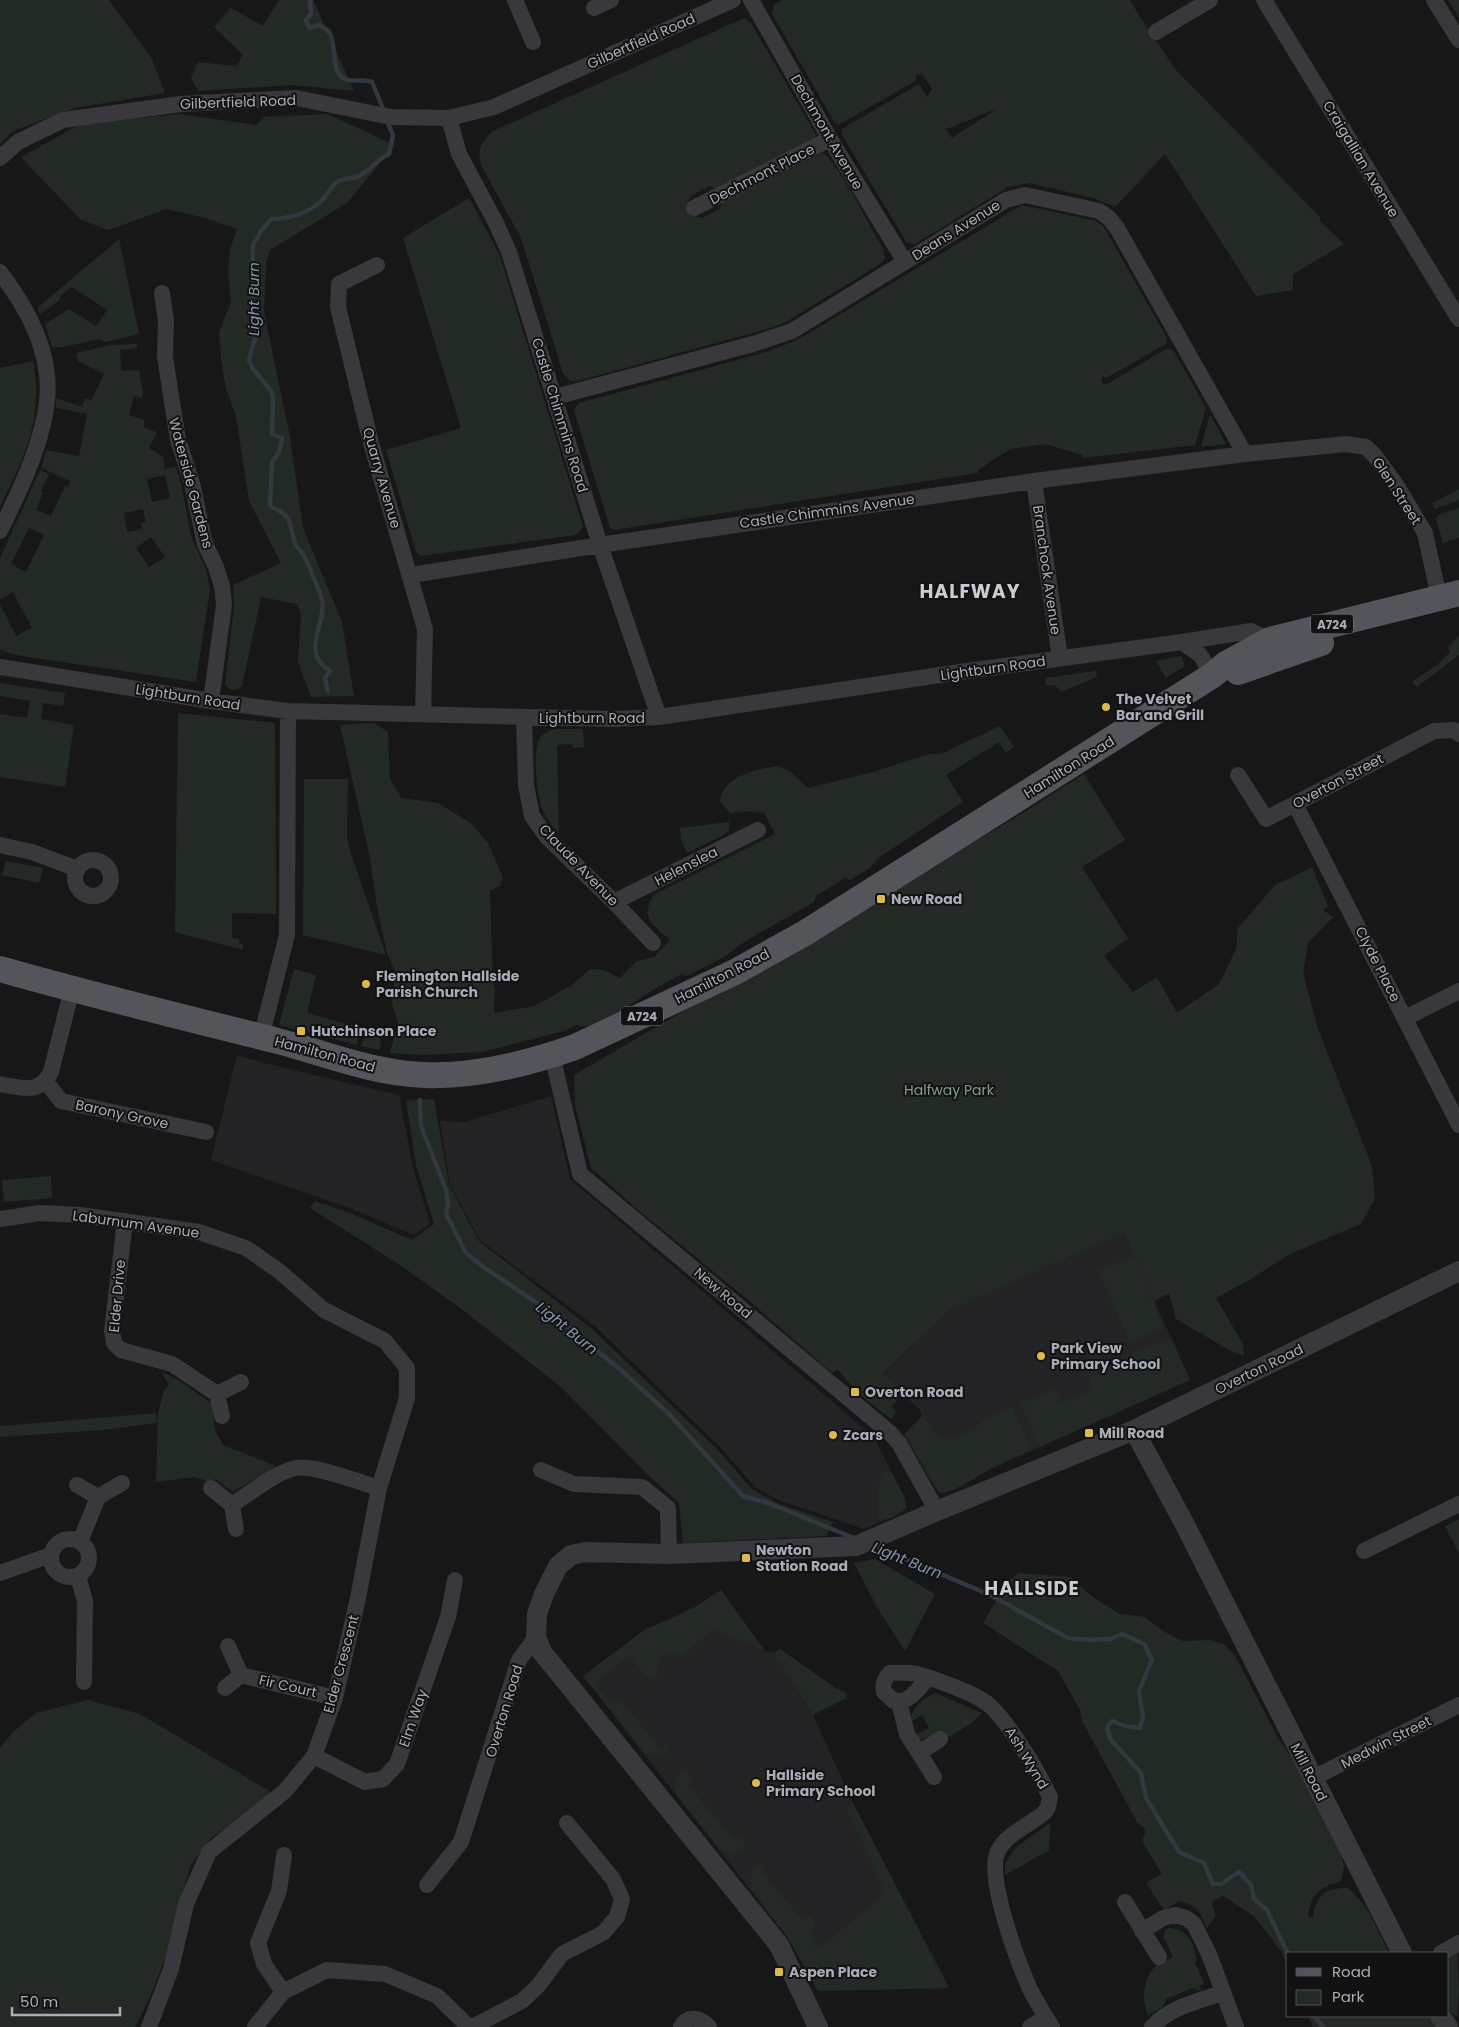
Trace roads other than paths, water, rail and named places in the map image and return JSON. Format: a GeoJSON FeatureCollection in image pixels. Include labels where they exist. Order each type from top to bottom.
{"type":"FeatureCollection","features":[{"type":"Feature","properties":{"kind":"main road","name":"Hamilton Road"},"geometry":{"type":"LineString","coordinates":[[0,969],[389,1072],[424,1075],[477,1074],[552,1055],[575,1047],[735,972],[805,933],[1213,675],[1226,664],[1270,640],[1452,600]]}},
{"type":"Feature","properties":{"kind":"main road","name":"Hamilton Road"},"geometry":{"type":"LineString","coordinates":[[1213,675],[1229,675],[1452,600]]}},
{"type":"Feature","properties":{"kind":"street"},"geometry":{"type":"LineString","coordinates":[[515,0],[533,42]]}},
{"type":"Feature","properties":{"kind":"street"},"geometry":{"type":"LineString","coordinates":[[594,8],[611,0]]}},
{"type":"Feature","properties":{"kind":"street","name":"Gilbertfield Road"},"geometry":{"type":"LineString","coordinates":[[0,158],[18,142],[63,120],[181,104],[296,98],[391,117],[450,118],[494,107],[733,0]]}},
{"type":"Feature","properties":{"kind":"street","name":"Dechmont Avenue"},"geometry":{"type":"LineString","coordinates":[[751,0],[830,140],[905,262]]}},
{"type":"Feature","properties":{"kind":"street"},"geometry":{"type":"LineString","coordinates":[[1156,32],[1210,0]]}},
{"type":"Feature","properties":{"kind":"street","name":"Craigallian Avenue"},"geometry":{"type":"LineString","coordinates":[[1264,0],[1459,319]]}},
{"type":"Feature","properties":{"kind":"street"},"geometry":{"type":"LineString","coordinates":[[1434,0],[1459,40]]}},
{"type":"Feature","properties":{"kind":"street","name":"Castle Chimmins Road"},"geometry":{"type":"LineString","coordinates":[[450,118],[459,154],[496,223],[509,252],[600,545],[659,717]]}},
{"type":"Feature","properties":{"kind":"street","name":"Dechmont Place"},"geometry":{"type":"LineString","coordinates":[[694,208],[830,140]]}},
{"type":"Feature","properties":{"kind":"street","name":"Deans Avenue"},"geometry":{"type":"LineString","coordinates":[[555,397],[754,344],[792,331],[1006,200],[1025,195],[1098,211],[1110,218],[1245,454]]}},
{"type":"Feature","properties":{"kind":"street","name":"Quarry Avenue"},"geometry":{"type":"LineString","coordinates":[[377,265],[339,284],[338,307],[371,444],[411,575],[425,629],[423,714]]}},
{"type":"Feature","properties":{"kind":"street"},"geometry":{"type":"LineString","coordinates":[[0,272],[27,311],[39,339],[48,376],[46,405],[35,455],[0,531]]}},
{"type":"Feature","properties":{"kind":"street","name":"Waterside Gardens"},"geometry":{"type":"LineString","coordinates":[[162,293],[166,321],[165,356],[178,440],[192,483],[205,544],[216,567],[222,586],[224,605],[212,701]]}},
{"type":"Feature","properties":{"kind":"street","name":"Glen Street"},"geometry":{"type":"LineString","coordinates":[[1245,454],[1346,444],[1366,447],[1397,486],[1424,533],[1452,600]]}},
{"type":"Feature","properties":{"kind":"street","name":"Castle Chimmins Avenue"},"geometry":{"type":"LineString","coordinates":[[411,575],[1034,481],[1245,454]]}},
{"type":"Feature","properties":{"kind":"street","name":"Branchock Avenue"},"geometry":{"type":"LineString","coordinates":[[1034,481],[1060,658]]}},
{"type":"Feature","properties":{"kind":"street","name":"Lightburn Road"},"geometry":{"type":"LineString","coordinates":[[0,667],[212,701],[288,711],[614,719],[659,717],[1251,631],[1270,640]]}},
{"type":"Feature","properties":{"kind":"street"},"geometry":{"type":"LineString","coordinates":[[1182,642],[1200,655],[1213,675]]}},
{"type":"Feature","properties":{"kind":"street"},"geometry":{"type":"LineString","coordinates":[[261,1038],[288,935],[288,711]]}},
{"type":"Feature","properties":{"kind":"street","name":"Claude Avenue"},"geometry":{"type":"LineString","coordinates":[[524,717],[526,786],[532,816],[547,837],[653,943]]}},
{"type":"Feature","properties":{"kind":"street","name":"Overton Street"},"geometry":{"type":"LineString","coordinates":[[1238,774],[1266,819],[1434,731],[1454,730],[1459,734]]}},
{"type":"Feature","properties":{"kind":"street","name":"Clyde Place"},"geometry":{"type":"LineString","coordinates":[[1295,804],[1459,1125]]}},
{"type":"Feature","properties":{"kind":"street","name":"Helenslea"},"geometry":{"type":"LineString","coordinates":[[614,902],[758,830]]}},
{"type":"Feature","properties":{"kind":"street"},"geometry":{"type":"LineString","coordinates":[[0,845],[32,852],[77,869]]}},
{"type":"Feature","properties":{"kind":"street"},"geometry":{"type":"LineString","coordinates":[[0,1084],[29,1090],[46,1082],[51,1072],[72,989]]}},
{"type":"Feature","properties":{"kind":"street"},"geometry":{"type":"LineString","coordinates":[[1405,1018],[1459,991]]}},
{"type":"Feature","properties":{"kind":"street","name":"New Road"},"geometry":{"type":"LineString","coordinates":[[552,1055],[580,1174],[889,1432],[899,1444],[937,1511]]}},
{"type":"Feature","properties":{"kind":"street","name":"Barony Grove"},"geometry":{"type":"LineString","coordinates":[[46,1082],[61,1100],[206,1132]]}},
{"type":"Feature","properties":{"kind":"street","name":"Laburnum Avenue"},"geometry":{"type":"LineString","coordinates":[[0,1219],[40,1213],[80,1215],[200,1232],[246,1248],[279,1271],[324,1310],[385,1341],[407,1368]]}},
{"type":"Feature","properties":{"kind":"street","name":"Elder Drive"},"geometry":{"type":"LineString","coordinates":[[125,1221],[112,1332],[114,1343],[121,1350],[172,1364],[217,1394]]}},
{"type":"Feature","properties":{"kind":"street","name":"Overton Road"},"geometry":{"type":"LineString","coordinates":[[427,1885],[461,1842],[519,1660],[536,1637],[537,1614],[544,1594],[558,1566],[571,1555],[585,1552],[668,1554],[856,1546],[1134,1430],[1459,1271]]}},
{"type":"Feature","properties":{"kind":"street","name":"Elder Crescent"},"geometry":{"type":"LineString","coordinates":[[148,2027],[171,1969],[186,1904],[209,1852],[285,1791],[314,1756],[335,1698],[358,1598],[379,1488],[406,1398],[407,1368]]}},
{"type":"Feature","properties":{"kind":"street"},"geometry":{"type":"LineString","coordinates":[[222,1416],[217,1394],[241,1382]]}},
{"type":"Feature","properties":{"kind":"street","name":"Mill Road"},"geometry":{"type":"LineString","coordinates":[[1134,1430],[1184,1523],[1401,1952]]}},
{"type":"Feature","properties":{"kind":"street"},"geometry":{"type":"LineString","coordinates":[[232,1505],[282,1473],[297,1467],[321,1471],[379,1488]]}},
{"type":"Feature","properties":{"kind":"street"},"geometry":{"type":"LineString","coordinates":[[541,1470],[574,1484],[642,1487],[668,1508],[668,1554]]}},
{"type":"Feature","properties":{"kind":"street"},"geometry":{"type":"LineString","coordinates":[[80,1542],[98,1497],[122,1484]]}},
{"type":"Feature","properties":{"kind":"street"},"geometry":{"type":"LineString","coordinates":[[77,1485],[98,1497]]}},
{"type":"Feature","properties":{"kind":"street"},"geometry":{"type":"LineString","coordinates":[[211,1488],[232,1505],[236,1529]]}},
{"type":"Feature","properties":{"kind":"street"},"geometry":{"type":"LineString","coordinates":[[1364,1551],[1459,1504]]}},
{"type":"Feature","properties":{"kind":"street"},"geometry":{"type":"LineString","coordinates":[[0,1573],[51,1555],[59,1543],[73,1540],[80,1542],[89,1554],[89,1561],[86,1568],[78,1576],[67,1577],[55,1570],[51,1555]]}},
{"type":"Feature","properties":{"kind":"street"},"geometry":{"type":"LineString","coordinates":[[78,1576],[85,1602],[84,1682]]}},
{"type":"Feature","properties":{"kind":"street","name":"Elm Way"},"geometry":{"type":"LineString","coordinates":[[314,1756],[365,1782],[383,1778],[397,1764],[448,1618],[455,1580]]}},
{"type":"Feature","properties":{"kind":"street"},"geometry":{"type":"LineString","coordinates":[[536,1637],[542,1652],[556,1671],[779,1945],[818,2027]]}},
{"type":"Feature","properties":{"kind":"street","name":"Fir Court"},"geometry":{"type":"LineString","coordinates":[[228,1646],[241,1675]]}},
{"type":"Feature","properties":{"kind":"street","name":"Ash Wynd"},"geometry":{"type":"LineString","coordinates":[[899,1702],[890,1699],[884,1692],[885,1680],[890,1673],[905,1673],[928,1678],[958,1689],[987,1703],[1000,1716],[1050,1797],[1045,1812],[1006,1840],[994,1860],[994,1876],[1002,1907],[1026,1980],[1049,2022]]}},
{"type":"Feature","properties":{"kind":"street","name":"Fir Court"},"geometry":{"type":"LineString","coordinates":[[241,1675],[335,1698]]}},
{"type":"Feature","properties":{"kind":"street","name":"Fir Court"},"geometry":{"type":"LineString","coordinates":[[225,1688],[241,1675]]}},
{"type":"Feature","properties":{"kind":"street"},"geometry":{"type":"LineString","coordinates":[[928,1678],[914,1694],[899,1702],[907,1734],[934,1777]]}},
{"type":"Feature","properties":{"kind":"street","name":"Medwin Street"},"geometry":{"type":"LineString","coordinates":[[1312,1778],[1459,1705]]}},
{"type":"Feature","properties":{"kind":"street"},"geometry":{"type":"LineString","coordinates":[[919,1752],[940,1739]]}},
{"type":"Feature","properties":{"kind":"street"},"geometry":{"type":"LineString","coordinates":[[256,2027],[284,1992],[327,1970],[385,1974],[437,1996],[471,2027],[522,2001],[538,1986],[562,1954],[603,1933],[617,1917],[622,1899],[613,1879],[567,1823]]}},
{"type":"Feature","properties":{"kind":"street"},"geometry":{"type":"LineString","coordinates":[[284,1855],[279,1891],[258,1943],[264,1964],[284,1992]]}},
{"type":"Feature","properties":{"kind":"street"},"geometry":{"type":"LineString","coordinates":[[1125,1902],[1159,1957]]}},
{"type":"Feature","properties":{"kind":"street"},"geometry":{"type":"LineString","coordinates":[[1142,1931],[1163,1918],[1175,1915],[1186,1918],[1194,1924],[1209,1954],[1236,2027]]}},
{"type":"Feature","properties":{"kind":"street"},"geometry":{"type":"LineString","coordinates":[[1443,1952],[1459,1943]]}},
{"type":"Feature","properties":{"kind":"street"},"geometry":{"type":"LineString","coordinates":[[1152,2027],[1156,2022],[1187,2005],[1222,1993]]}},
{"type":"Feature","properties":{"kind":"street"},"geometry":{"type":"LineString","coordinates":[[681,2027],[683,2023],[693,2018],[703,2020],[709,2027]]}},
{"type":"Feature","properties":{"kind":"street"},"geometry":{"type":"LineString","coordinates":[[1030,2027],[1049,2022]]}},
{"type":"Feature","properties":{"kind":"waterway","name":"Light Burn"},"geometry":{"type":"LineString","coordinates":[[310,0],[311,14],[306,20],[309,28],[320,25],[329,32],[332,37],[335,64],[340,75],[348,80],[372,82],[384,111]]}},
{"type":"Feature","properties":{"kind":"waterway","name":"Light Burn"},"geometry":{"type":"LineString","coordinates":[[328,691],[325,678],[330,671],[321,663],[316,655],[315,647],[323,609],[321,596],[305,558],[296,545],[288,519],[270,505],[272,462],[279,451],[282,438],[272,434],[273,397],[271,391],[253,369],[249,360],[257,331],[252,304],[253,245],[271,219],[293,216],[313,208],[336,183],[361,175],[389,154],[393,135],[387,121]]}},
{"type":"Feature","properties":{"kind":"waterway","name":"Light Burn"},"geometry":{"type":"LineString","coordinates":[[420,1100],[421,1126],[446,1190],[448,1204],[446,1214],[466,1253],[543,1307],[622,1371],[670,1415],[743,1496],[768,1503],[854,1538]]}},
{"type":"Feature","properties":{"kind":"waterway","name":"Light Burn"},"geometry":{"type":"LineString","coordinates":[[875,1546],[990,1595],[1068,1638],[1089,1640],[1111,1639],[1122,1634],[1144,1644],[1152,1660],[1139,1691],[1143,1717],[1140,1728],[1125,1726],[1112,1721],[1107,1728],[1111,1740],[1141,1773],[1146,1798],[1179,1852],[1204,1863],[1213,1884],[1221,1884],[1239,1872],[1251,1885],[1254,1899],[1267,1910],[1288,1952]]}},
{"type":"Feature","properties":{"kind":"waterway","name":"Light Burn"},"geometry":{"type":"LineString","coordinates":[[1315,2017],[1323,2027]]}},
{"type":"Feature","properties":{"kind":"place","name":"The Velvet Bar and Grill"},"geometry":{"type":"Point","coordinates":[1106,707]}},
{"type":"Feature","properties":{"kind":"place","name":"New Road"},"geometry":{"type":"Point","coordinates":[881,899]}},
{"type":"Feature","properties":{"kind":"place","name":"Flemington Hallside Parish Church"},"geometry":{"type":"Point","coordinates":[366,984]}},
{"type":"Feature","properties":{"kind":"place","name":"Hutchinson Place"},"geometry":{"type":"Point","coordinates":[301,1031]}},
{"type":"Feature","properties":{"kind":"place","name":"Park View Primary School"},"geometry":{"type":"Point","coordinates":[1041,1356]}},
{"type":"Feature","properties":{"kind":"place","name":"Overton Road"},"geometry":{"type":"Point","coordinates":[855,1392]}},
{"type":"Feature","properties":{"kind":"place","name":"Mill Road"},"geometry":{"type":"Point","coordinates":[1089,1433]}},
{"type":"Feature","properties":{"kind":"place","name":"Zcars"},"geometry":{"type":"Point","coordinates":[833,1435]}},
{"type":"Feature","properties":{"kind":"place","name":"Newton Station Road"},"geometry":{"type":"Point","coordinates":[746,1558]}},
{"type":"Feature","properties":{"kind":"place","name":"Hallside Primary School"},"geometry":{"type":"Point","coordinates":[756,1783]}},
{"type":"Feature","properties":{"kind":"place","name":"Aspen Place"},"geometry":{"type":"Point","coordinates":[779,1972]}},
{"type":"Feature","properties":{"kind":"district","name":"HALFWAY"},"geometry":{"type":"Point","coordinates":[970,591]}},
{"type":"Feature","properties":{"kind":"district","name":"HALLSIDE"},"geometry":{"type":"Point","coordinates":[1032,1588]}},
{"type":"Feature","properties":{"kind":"park label","name":"Halfway Park"},"geometry":{"type":"Point","coordinates":[949,1090]}}]}
